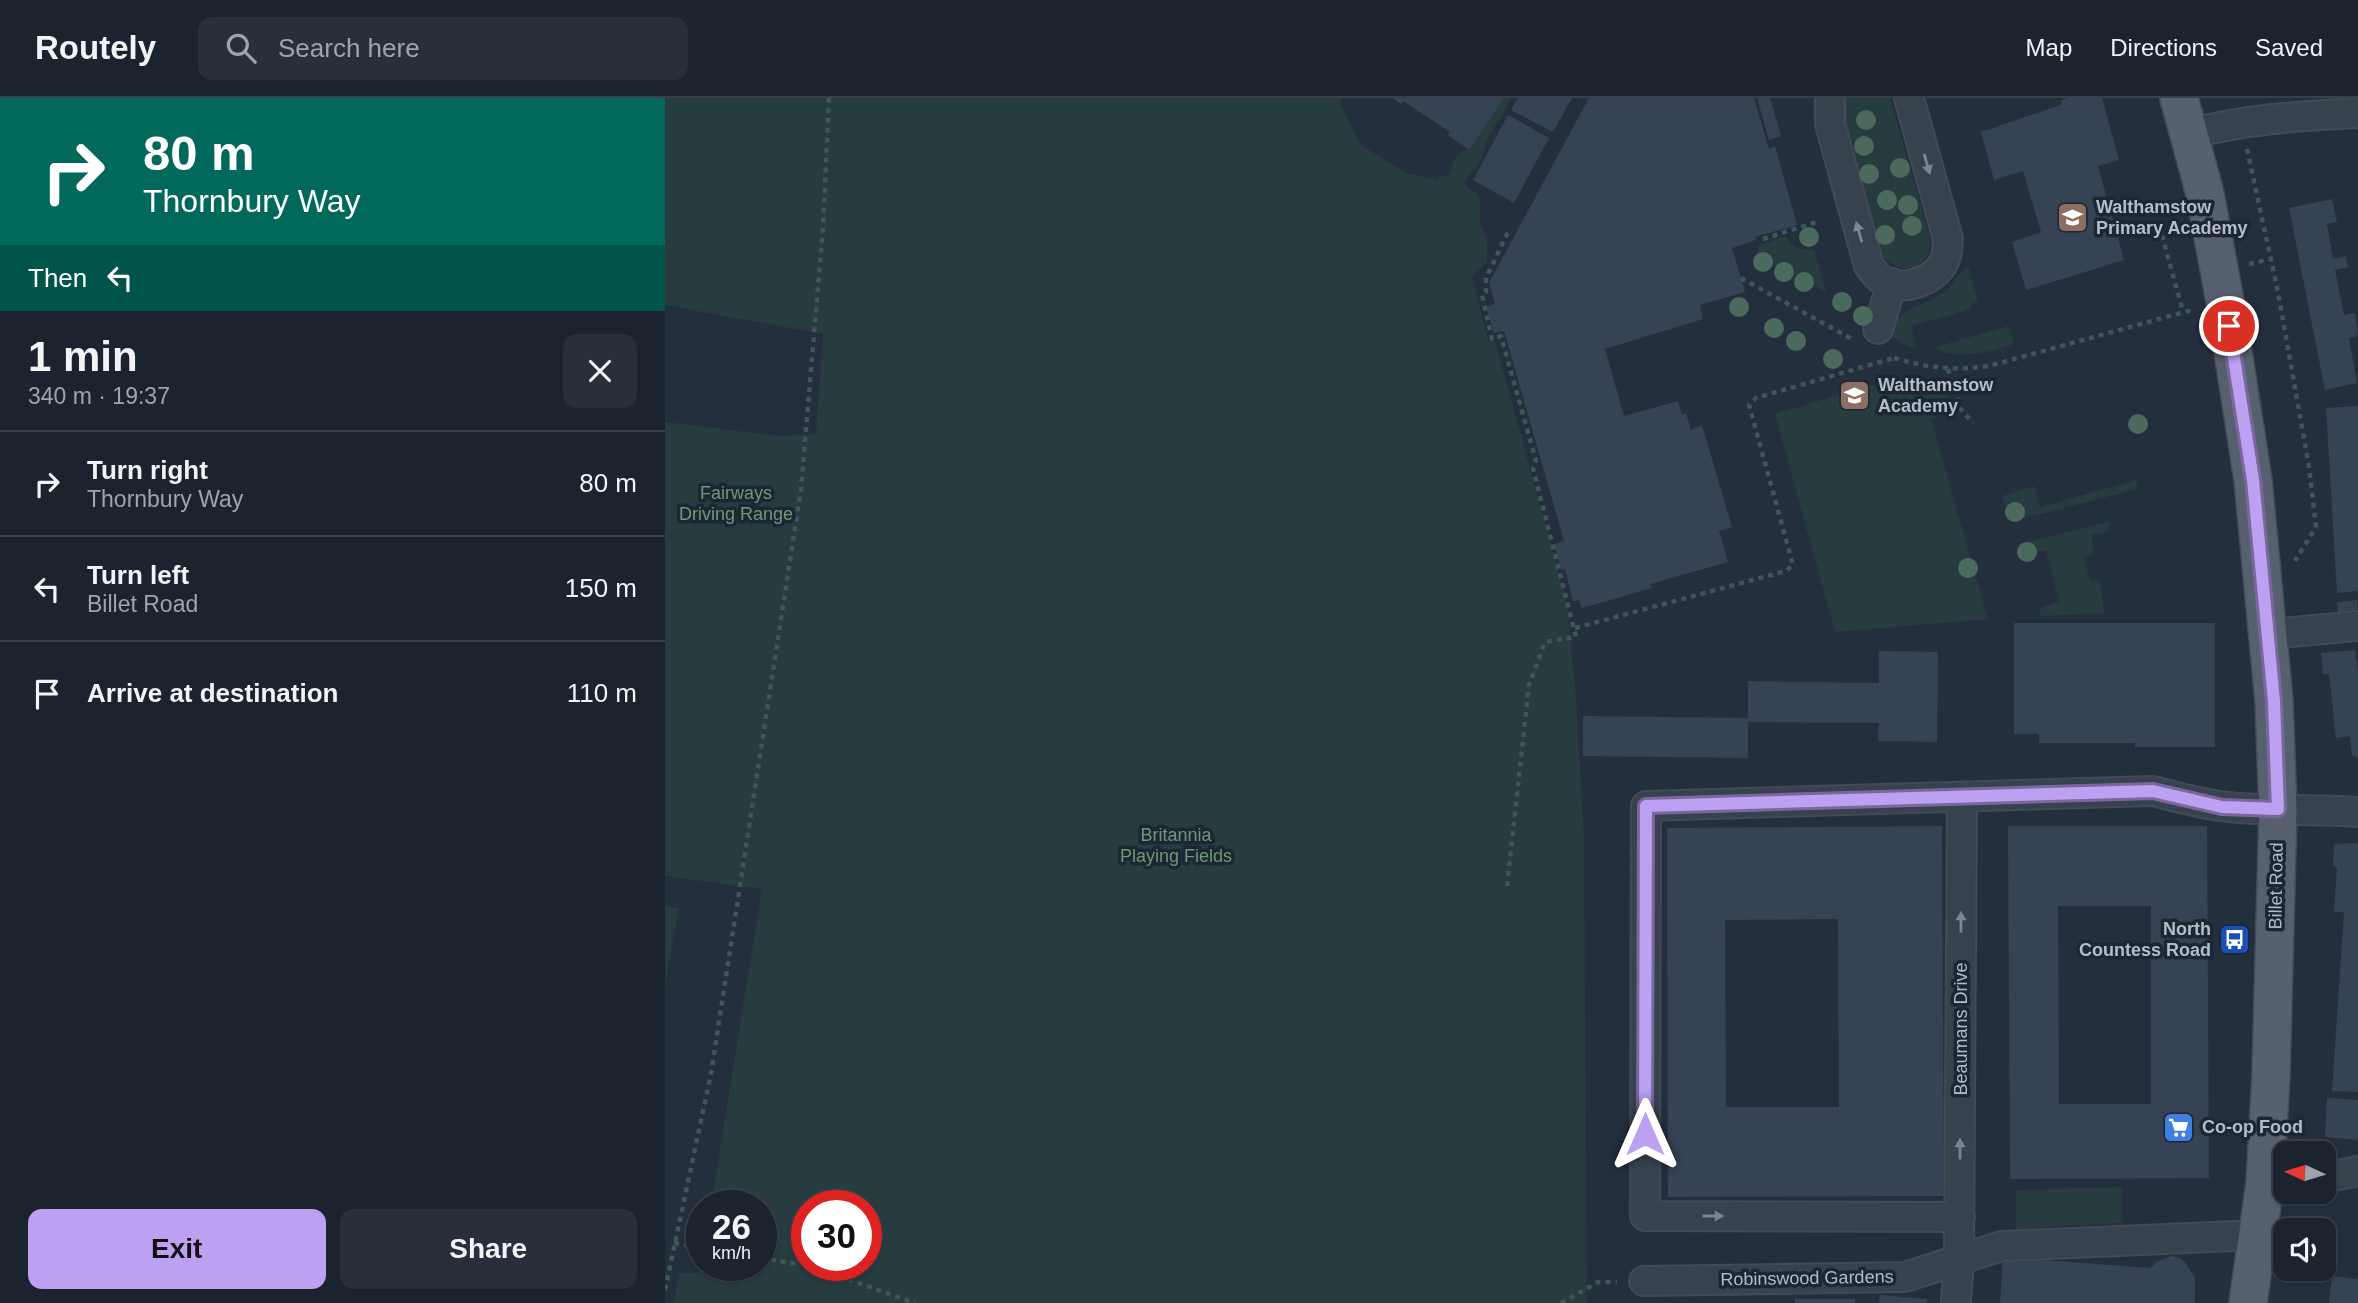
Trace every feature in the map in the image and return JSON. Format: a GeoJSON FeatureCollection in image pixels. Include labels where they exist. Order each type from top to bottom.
{"type":"FeatureCollection","features":[{"type":"Feature","properties":{"kind":"main road","name":"Billet Road"},"geometry":{"type":"LineString","coordinates":[[2179,98],[2205,194],[2227,313],[2253,480],[2269,634],[2278,809],[2271,1075],[2273,1141]]}},
{"type":"Feature","properties":{"kind":"main road","name":"Billet Road"},"geometry":{"type":"LineString","coordinates":[[2248,1303],[2258,1236],[2273,1188]]}},
{"type":"Feature","properties":{"kind":"street"},"geometry":{"type":"LineString","coordinates":[[1830,98],[1830,124],[1868,266],[1884,281],[1901,286],[1920,282],[1937,272],[1946,258],[1948,239],[1909,98]]}},
{"type":"Feature","properties":{"kind":"street"},"geometry":{"type":"LineString","coordinates":[[2189,134],[2233,124],[2298,116],[2358,113]]}},
{"type":"Feature","properties":{"kind":"street"},"geometry":{"type":"LineString","coordinates":[[1873,342],[1892,284]]}},
{"type":"Feature","properties":{"kind":"street"},"geometry":{"type":"LineString","coordinates":[[2269,634],[2358,626]]}},
{"type":"Feature","properties":{"kind":"street"},"geometry":{"type":"LineString","coordinates":[[1959,1217],[1645,1216],[1646,806],[2153,791],[2222,807],[2358,812]]}},
{"type":"Feature","properties":{"kind":"street","name":"Beaumans Drive"},"geometry":{"type":"LineString","coordinates":[[1955,1303],[1959,1260],[1962,798]]}},
{"type":"Feature","properties":{"kind":"street"},"geometry":{"type":"LineString","coordinates":[[2336,1176],[2358,1171]]}},
{"type":"Feature","properties":{"kind":"street","name":"Robinswood Gardens"},"geometry":{"type":"LineString","coordinates":[[1644,1281],[1905,1277],[2001,1246],[2258,1236]]}},
{"type":"Feature","properties":{"kind":"path"},"geometry":{"type":"LineString","coordinates":[[665,1290],[711,1074],[801,489],[823,228],[829,98]]}},
{"type":"Feature","properties":{"kind":"path"},"geometry":{"type":"LineString","coordinates":[[2233,124],[2247,147],[2267,235],[2309,467],[2316,527],[2293,564]]}},
{"type":"Feature","properties":{"kind":"path"},"geometry":{"type":"LineString","coordinates":[[1763,239],[1820,221]]}},
{"type":"Feature","properties":{"kind":"path"},"geometry":{"type":"LineString","coordinates":[[1507,886],[1529,685],[1545,642],[1576,637],[1533,468],[1536,461],[1501,336],[1492,339],[1482,295],[1486,292],[1486,278],[1509,230]]}},
{"type":"Feature","properties":{"kind":"path"},"geometry":{"type":"LineString","coordinates":[[2162,235],[2183,312]]}},
{"type":"Feature","properties":{"kind":"path"},"geometry":{"type":"LineString","coordinates":[[2237,266],[2272,259]]}},
{"type":"Feature","properties":{"kind":"path"},"geometry":{"type":"LineString","coordinates":[[1741,278],[1873,342],[1894,358],[1930,368],[1961,370],[1989,366],[2199,308]]}},
{"type":"Feature","properties":{"kind":"path"},"geometry":{"type":"LineString","coordinates":[[1575,628],[1786,571],[1793,565],[1749,405],[1756,398],[1894,358]]}},
{"type":"Feature","properties":{"kind":"path"},"geometry":{"type":"LineString","coordinates":[[1948,369],[1960,408],[1973,423]]}},
{"type":"Feature","properties":{"kind":"path"},"geometry":{"type":"LineString","coordinates":[[674,1243],[686,1245]]}},
{"type":"Feature","properties":{"kind":"path"},"geometry":{"type":"LineString","coordinates":[[777,1261],[810,1266],[901,1301],[915,1303]]}},
{"type":"Feature","properties":{"kind":"path"},"geometry":{"type":"LineString","coordinates":[[1561,1303],[1598,1282],[1644,1281]]}},
{"type":"Feature","properties":{"kind":"green space","name":"Britannia Playing Fields"},"geometry":{"type":"Polygon","coordinates":[[[665,98],[1341,98],[1341,105],[1361,145],[1406,173],[1437,180],[1440,176],[1449,176],[1455,159],[1469,149],[1502,98],[1510,98],[1488,137],[1481,160],[1465,182],[1480,201],[1480,223],[1487,240],[1487,262],[1472,277],[1489,343],[1495,341],[1567,604],[1576,698],[1584,840],[1587,1303],[674,1303],[679,1273],[686,1273],[686,1281],[777,1281],[777,1190],[714,1190],[762,889],[665,876],[665,422],[778,436],[816,434],[823,334],[665,305],[665,98]]]}},
{"type":"Feature","properties":{"kind":"green space"},"geometry":{"type":"Polygon","coordinates":[[[1843,98],[1890,98],[1931,241],[1925,259],[1919,264],[1904,268],[1896,266],[1881,254],[1842,116],[1843,98]]]}},
{"type":"Feature","properties":{"kind":"green space"},"geometry":{"type":"Polygon","coordinates":[[[1786,236],[1797,248],[1814,249],[1826,292],[1756,256],[1759,245],[1786,236]]]}},
{"type":"Feature","properties":{"kind":"green space"},"geometry":{"type":"Polygon","coordinates":[[[1968,266],[1978,302],[1970,304],[1971,309],[1911,326],[1916,347],[1910,347],[1887,334],[1904,313],[1944,292],[1968,266]]]}},
{"type":"Feature","properties":{"kind":"green space"},"geometry":{"type":"Polygon","coordinates":[[[2009,326],[2014,344],[2006,347],[1985,352],[1951,354],[1935,347],[2009,326]]]}},
{"type":"Feature","properties":{"kind":"green space"},"geometry":{"type":"Polygon","coordinates":[[[1906,375],[1945,384],[1950,413],[1931,419],[1988,619],[1835,632],[1775,414],[1906,375]]]}},
{"type":"Feature","properties":{"kind":"green space"},"geometry":{"type":"Polygon","coordinates":[[[2136,480],[2138,489],[2010,522],[2002,496],[2034,486],[2040,507],[2136,480]]]}},
{"type":"Feature","properties":{"kind":"green space"},"geometry":{"type":"Polygon","coordinates":[[[2109,522],[2109,531],[2091,535],[2094,555],[2084,558],[2090,581],[2100,580],[2104,613],[2041,616],[2039,608],[2059,602],[2046,550],[2020,555],[2017,544],[2109,522]]]}},
{"type":"Feature","properties":{"kind":"green space"},"geometry":{"type":"Polygon","coordinates":[[[665,906],[679,908],[665,984],[665,906]]]}},
{"type":"Feature","properties":{"kind":"green space"},"geometry":{"type":"Polygon","coordinates":[[[2122,1187],[2122,1223],[2016,1229],[2016,1190],[2122,1187]]]}},
{"type":"Feature","properties":{"kind":"building"},"geometry":{"type":"Polygon","coordinates":[[[1392,98],[1503,99],[1469,150],[1448,135],[1450,132],[1403,101],[1401,104],[1392,98]]]}},
{"type":"Feature","properties":{"kind":"building"},"geometry":{"type":"Polygon","coordinates":[[[1518,98],[1572,98],[1553,132],[1511,110],[1518,98]]]}},
{"type":"Feature","properties":{"kind":"building"},"geometry":{"type":"Polygon","coordinates":[[[1589,98],[1754,98],[1769,149],[1775,146],[1797,225],[1755,237],[1756,240],[1732,248],[1745,292],[1700,305],[1703,319],[1605,349],[1624,416],[1678,401],[1682,415],[1686,413],[1691,430],[1702,425],[1732,527],[1719,531],[1728,562],[1650,584],[1652,588],[1582,608],[1579,600],[1573,601],[1565,569],[1561,570],[1554,544],[1564,541],[1504,331],[1494,333],[1486,307],[1495,304],[1489,283],[1589,98]]]}},
{"type":"Feature","properties":{"kind":"building"},"geometry":{"type":"Polygon","coordinates":[[[1757,98],[1770,98],[1781,136],[1769,140],[1757,98]]]}},
{"type":"Feature","properties":{"kind":"building","name":"Walthamstow Primary Academy"},"geometry":{"type":"Polygon","coordinates":[[[2102,98],[2119,160],[2098,166],[2124,260],[2026,290],[2012,242],[2041,232],[2023,171],[1994,180],[1981,132],[2061,105],[2061,100],[2102,98]]]}},
{"type":"Feature","properties":{"kind":"building"},"geometry":{"type":"Polygon","coordinates":[[[1508,115],[1549,138],[1514,203],[1473,180],[1508,115]]]}},
{"type":"Feature","properties":{"kind":"building"},"geometry":{"type":"Polygon","coordinates":[[[2332,199],[2337,222],[2327,224],[2333,259],[2346,256],[2348,267],[2335,270],[2344,315],[2355,313],[2358,336],[2349,338],[2357,383],[2325,390],[2289,208],[2332,199]]]}},
{"type":"Feature","properties":{"kind":"building"},"geometry":{"type":"Polygon","coordinates":[[[2358,406],[2358,591],[2337,593],[2326,408],[2358,406]]]}},
{"type":"Feature","properties":{"kind":"building"},"geometry":{"type":"Polygon","coordinates":[[[2357,600],[2358,617],[2338,619],[2337,602],[2357,600]]]}},
{"type":"Feature","properties":{"kind":"building"},"geometry":{"type":"Polygon","coordinates":[[[2014,623],[2215,623],[2215,747],[2135,747],[2135,743],[2039,743],[2039,734],[2014,734],[2014,623]]]}},
{"type":"Feature","properties":{"kind":"building"},"geometry":{"type":"Polygon","coordinates":[[[2355,650],[2358,671],[2358,758],[2352,755],[2350,736],[2336,738],[2329,674],[2323,674],[2321,653],[2355,650]]]}},
{"type":"Feature","properties":{"kind":"building"},"geometry":{"type":"Polygon","coordinates":[[[1879,651],[1938,652],[1937,742],[1878,741],[1879,723],[1748,722],[1748,758],[1583,756],[1583,716],[1748,718],[1748,681],[1879,683],[1879,651]]]}},
{"type":"Feature","properties":{"kind":"building"},"geometry":{"type":"Polygon","coordinates":[[[1942,826],[1944,1196],[1668,1197],[1667,828],[1942,826]],[[1838,919],[1725,920],[1726,1107],[1839,1107],[1838,919]]]}},
{"type":"Feature","properties":{"kind":"building"},"geometry":{"type":"Polygon","coordinates":[[[2008,826],[2207,826],[2209,1178],[2010,1179],[2008,826]],[[2058,906],[2059,1104],[2151,1104],[2151,906],[2058,906]]]}},
{"type":"Feature","properties":{"kind":"building"},"geometry":{"type":"Polygon","coordinates":[[[2358,843],[2358,1092],[2332,1091],[2344,912],[2334,912],[2337,867],[2333,866],[2334,844],[2358,843]]]}},
{"type":"Feature","properties":{"kind":"building"},"geometry":{"type":"Polygon","coordinates":[[[2327,1098],[2358,1100],[2358,1140],[2325,1137],[2327,1098]]]}},
{"type":"Feature","properties":{"kind":"building"},"geometry":{"type":"Polygon","coordinates":[[[2172,1256],[2185,1262],[2195,1278],[2195,1303],[2000,1303],[2003,1257],[2150,1268],[2158,1261],[2172,1256]]]}},
{"type":"Feature","properties":{"kind":"building"},"geometry":{"type":"Polygon","coordinates":[[[2336,1276],[2358,1279],[2358,1303],[2329,1303],[2331,1281],[2336,1281],[2336,1276]]]}},
{"type":"Feature","properties":{"kind":"building"},"geometry":{"type":"Polygon","coordinates":[[[1880,1295],[1927,1299],[1927,1303],[1879,1303],[1880,1295]]]}},
{"type":"Feature","properties":{"kind":"building"},"geometry":{"type":"Polygon","coordinates":[[[1795,1299],[1855,1299],[1855,1303],[1795,1303],[1795,1299]]]}},
{"type":"Feature","properties":{"kind":"place","name":"Walthamstow Primary Academy"},"geometry":{"type":"Point","coordinates":[2073,217]}},
{"type":"Feature","properties":{"kind":"place","name":"Walthamstow Academy"},"geometry":{"type":"Point","coordinates":[1855,395]}},
{"type":"Feature","properties":{"kind":"place","name":"North Countess Road"},"geometry":{"type":"Point","coordinates":[2234,939]}},
{"type":"Feature","properties":{"kind":"place","name":"Co-op Food"},"geometry":{"type":"Point","coordinates":[2179,1127]}},
{"type":"Feature","properties":{"kind":"route"},"geometry":{"type":"LineString","coordinates":[[1645,1134],[1646,806],[2153,791],[2222,807],[2278,809],[2269,634],[2253,480],[2229,326]]}},
{"type":"Feature","properties":{"kind":"park label","name":"Fairways Driving Range"},"geometry":{"type":"Point","coordinates":[736,503]}}]}
